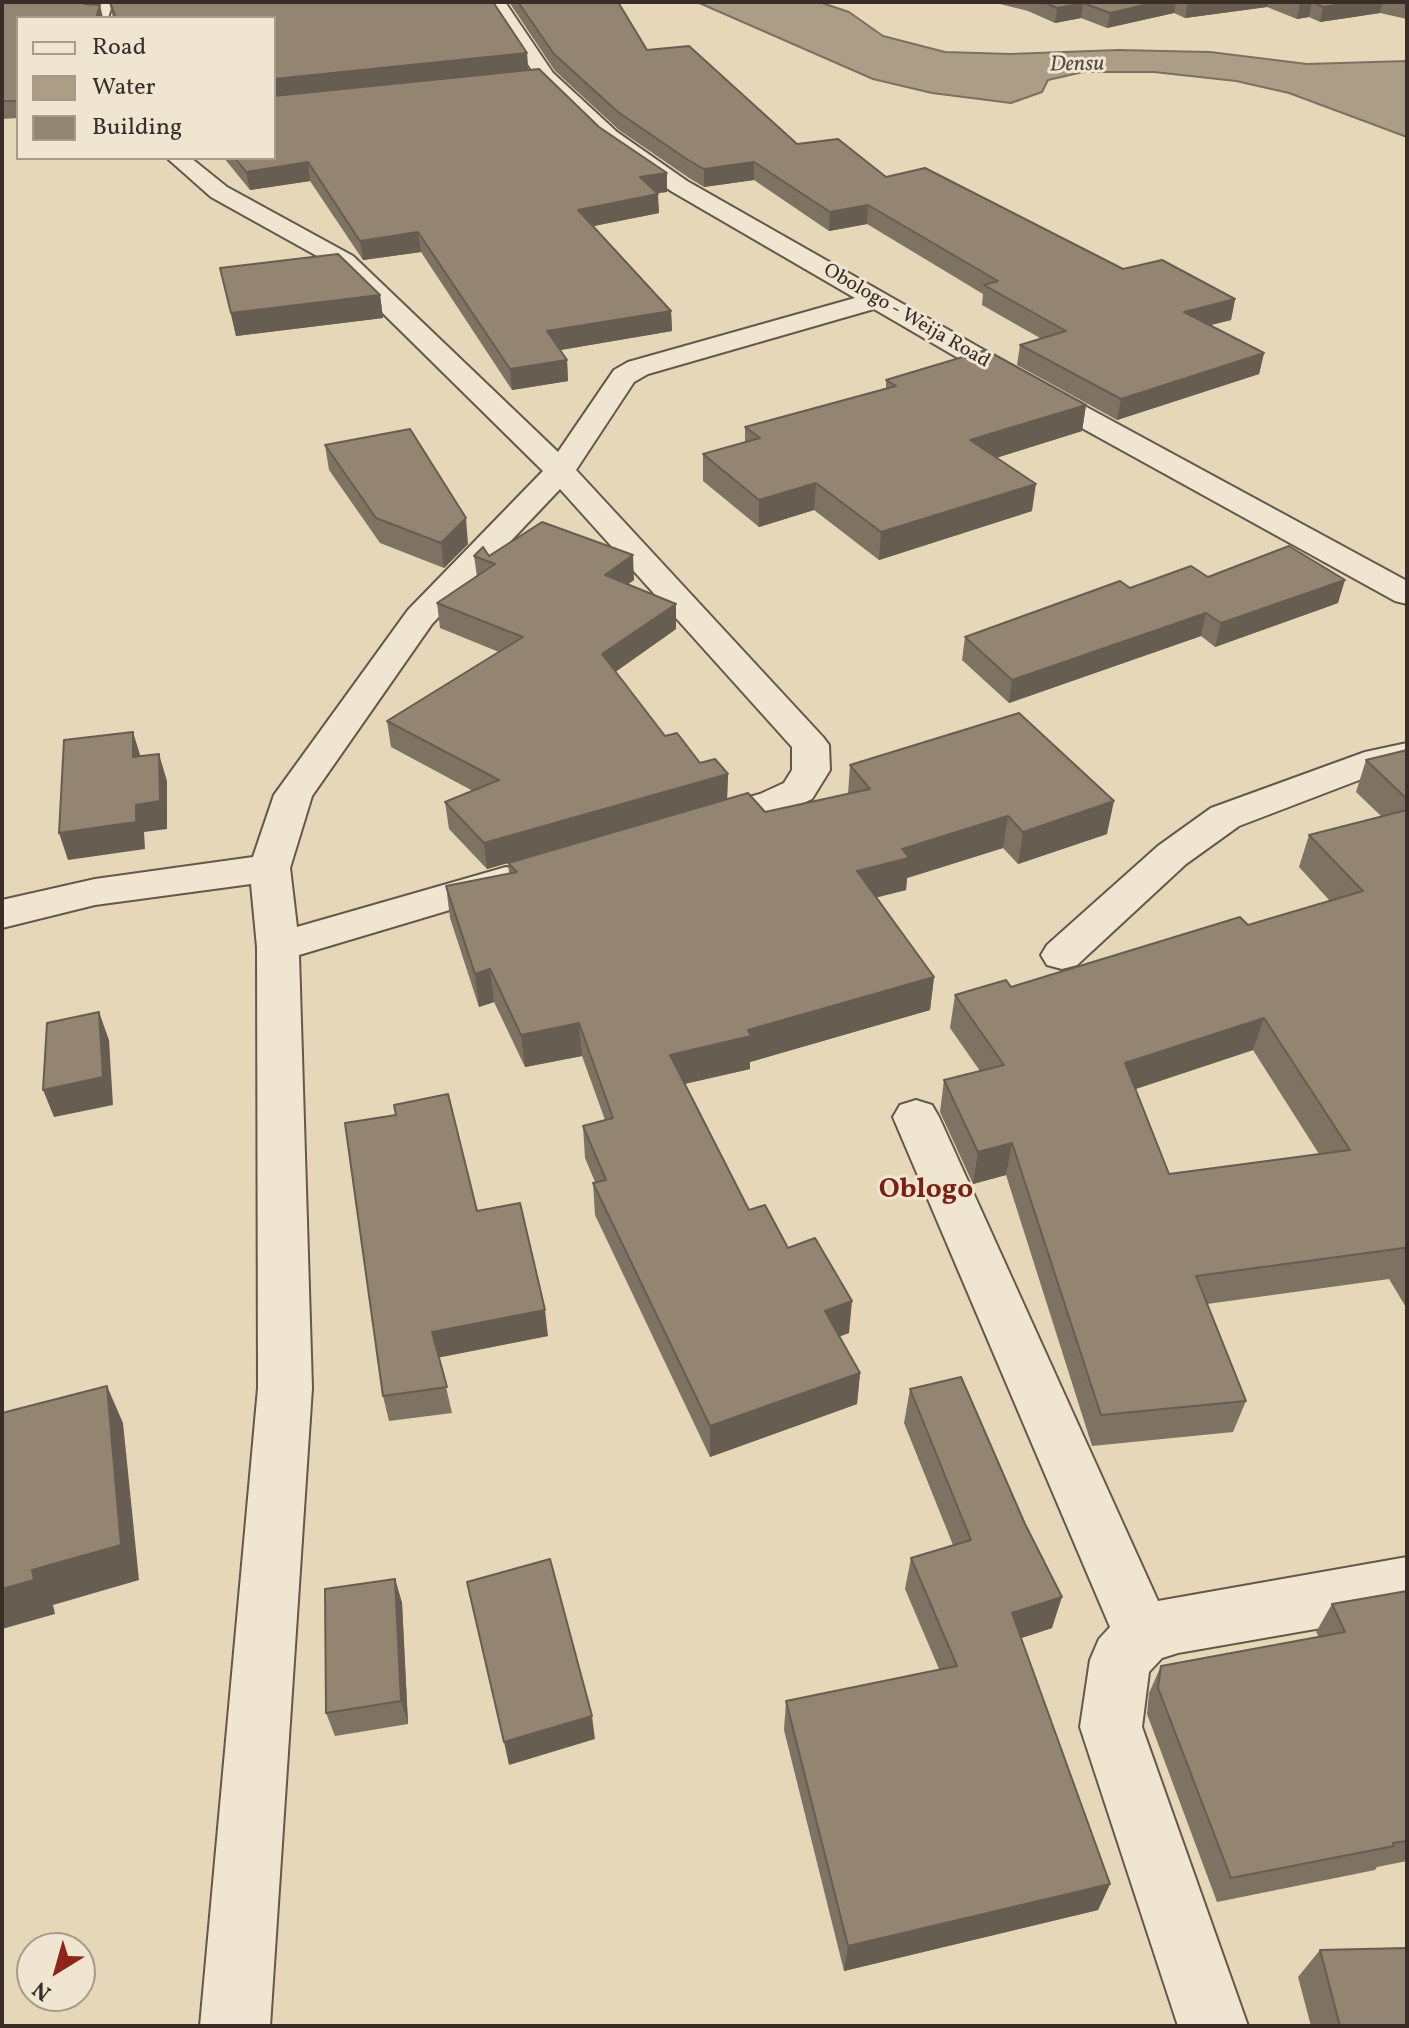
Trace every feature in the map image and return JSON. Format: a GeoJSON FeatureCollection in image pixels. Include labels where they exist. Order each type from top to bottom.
{"type":"FeatureCollection","features":[{"type":"Feature","properties":{"kind":"street","name":"Obologo - Weija Road"},"geometry":{"type":"LineString","coordinates":[[496,2],[546,77],[609,137],[679,186],[876,300],[1407,594]]}},
{"type":"Feature","properties":{"kind":"street"},"geometry":{"type":"LineString","coordinates":[[516,80],[546,77]]}},
{"type":"Feature","properties":{"kind":"street"},"geometry":{"type":"LineString","coordinates":[[180,160],[219,192],[344,261],[560,471],[810,745],[811,770],[798,791],[774,802],[668,833]]}},
{"type":"Feature","properties":{"kind":"street"},"geometry":{"type":"LineString","coordinates":[[235,2026],[285,1388],[278,947],[270,868],[293,795],[420,617],[560,471],[624,376],[876,300]]}},
{"type":"Feature","properties":{"kind":"street"},"geometry":{"type":"LineString","coordinates":[[1062,955],[1172,855],[1225,817],[1378,760],[1407,754]]}},
{"type":"Feature","properties":{"kind":"street"},"geometry":{"type":"LineString","coordinates":[[2,914],[95,892],[270,868]]}},
{"type":"Feature","properties":{"kind":"street"},"geometry":{"type":"LineString","coordinates":[[278,947],[533,872]]}},
{"type":"Feature","properties":{"kind":"street"},"geometry":{"type":"LineString","coordinates":[[916,1117],[1143,1634]]}},
{"type":"Feature","properties":{"kind":"street"},"geometry":{"type":"LineString","coordinates":[[1213,2026],[1111,1727],[1120,1660],[1143,1634],[1178,1624],[1407,1585]]}},
{"type":"Feature","properties":{"kind":"water","name":"Densu"},"geometry":{"type":"Polygon","coordinates":[[[697,2],[819,2],[849,12],[883,36],[945,52],[1010,54],[1118,50],[1210,52],[1307,64],[1407,61],[1407,137],[1289,93],[1236,81],[1154,72],[1083,72],[1048,80],[1042,92],[1011,103],[932,93],[873,79],[697,2]]]}},
{"type":"Feature","properties":{"kind":"building"},"geometry":{"type":"Polygon","coordinates":[[[2,2],[84,2],[100,5],[97,16],[16,16],[16,101],[2,101],[2,2]]]}},
{"type":"Feature","properties":{"kind":"building"},"geometry":{"type":"Polygon","coordinates":[[[110,2],[493,2],[527,53],[276,79],[276,16],[115,16],[110,2]]]}},
{"type":"Feature","properties":{"kind":"building"},"geometry":{"type":"Polygon","coordinates":[[[518,2],[618,2],[647,50],[689,46],[797,144],[838,139],[886,177],[925,168],[1123,269],[1162,260],[1235,299],[1184,312],[1264,353],[1121,399],[1020,345],[1066,331],[984,285],[998,281],[868,205],[830,212],[754,162],[704,169],[688,160],[618,112],[554,54],[518,2]]]}},
{"type":"Feature","properties":{"kind":"building"},"geometry":{"type":"Polygon","coordinates":[[[1044,2],[1157,2],[1110,13],[1083,3],[1057,8],[1044,2]]]}},
{"type":"Feature","properties":{"kind":"building"},"geometry":{"type":"Polygon","coordinates":[[[1312,2],[1355,2],[1323,7],[1312,2]]]}},
{"type":"Feature","properties":{"kind":"building"},"geometry":{"type":"Polygon","coordinates":[[[539,69],[599,127],[667,173],[640,177],[658,194],[578,210],[671,311],[547,331],[567,360],[510,369],[418,232],[360,241],[308,162],[246,172],[237,160],[276,160],[276,96],[539,69]]]}},
{"type":"Feature","properties":{"kind":"building"},"geometry":{"type":"Polygon","coordinates":[[[338,254],[380,295],[231,313],[220,268],[338,254]]]}},
{"type":"Feature","properties":{"kind":"building"},"geometry":{"type":"Polygon","coordinates":[[[986,350],[1086,405],[970,440],[1036,484],[881,532],[816,483],[759,500],[703,454],[760,438],[745,427],[896,386],[886,380],[986,350]]]}},
{"type":"Feature","properties":{"kind":"building"},"geometry":{"type":"Polygon","coordinates":[[[410,429],[466,518],[441,543],[376,518],[325,445],[410,429]]]}},
{"type":"Feature","properties":{"kind":"building"},"geometry":{"type":"Polygon","coordinates":[[[542,522],[633,555],[605,575],[676,604],[602,654],[665,736],[677,733],[700,763],[715,759],[728,774],[484,843],[445,802],[499,780],[387,721],[523,637],[437,603],[495,564],[474,556],[483,547],[489,556],[542,522]]]}},
{"type":"Feature","properties":{"kind":"building"},"geometry":{"type":"Polygon","coordinates":[[[1289,546],[1345,580],[1221,623],[1206,613],[1012,680],[965,637],[1120,581],[1130,588],[1191,566],[1208,577],[1289,546]]]}},
{"type":"Feature","properties":{"kind":"building"},"geometry":{"type":"Polygon","coordinates":[[[1019,713],[1114,801],[1023,832],[1008,816],[902,849],[909,858],[857,871],[934,977],[748,1030],[751,1036],[670,1055],[749,1210],[765,1205],[788,1248],[815,1238],[852,1301],[825,1311],[860,1373],[710,1426],[593,1183],[606,1180],[583,1126],[613,1118],[579,1023],[521,1035],[490,969],[475,974],[446,886],[517,872],[508,863],[748,793],[765,812],[870,789],[850,765],[1019,713]]]}},
{"type":"Feature","properties":{"kind":"building"},"geometry":{"type":"Polygon","coordinates":[[[133,732],[133,757],[159,754],[160,801],[136,805],[136,822],[59,833],[64,740],[133,732]]]}},
{"type":"Feature","properties":{"kind":"building"},"geometry":{"type":"Polygon","coordinates":[[[1407,750],[1407,799],[1366,760],[1407,750]]]}},
{"type":"Feature","properties":{"kind":"building"},"geometry":{"type":"Polygon","coordinates":[[[1407,810],[1407,1253],[1404,1248],[1196,1276],[1246,1401],[1101,1415],[1012,1143],[978,1152],[944,1080],[1004,1065],[955,995],[1006,980],[1011,987],[1240,917],[1248,925],[1363,891],[1309,835],[1407,810]],[[1264,1018],[1125,1063],[1169,1174],[1350,1150],[1264,1018]]]}},
{"type":"Feature","properties":{"kind":"building"},"geometry":{"type":"Polygon","coordinates":[[[99,1012],[103,1077],[43,1090],[47,1023],[99,1012]]]}},
{"type":"Feature","properties":{"kind":"building"},"geometry":{"type":"Polygon","coordinates":[[[448,1094],[477,1211],[520,1203],[545,1310],[432,1332],[447,1387],[383,1396],[345,1123],[396,1115],[394,1105],[448,1094]]]}},
{"type":"Feature","properties":{"kind":"building"},"geometry":{"type":"Polygon","coordinates":[[[961,1377],[1025,1524],[1062,1597],[1012,1613],[1110,1884],[848,1946],[786,1701],[957,1666],[911,1558],[971,1540],[910,1389],[961,1377]]]}},
{"type":"Feature","properties":{"kind":"building"},"geometry":{"type":"Polygon","coordinates":[[[107,1386],[121,1545],[32,1570],[34,1580],[2,1589],[2,1413],[107,1386]]]}},
{"type":"Feature","properties":{"kind":"building"},"geometry":{"type":"Polygon","coordinates":[[[550,1559],[592,1716],[504,1742],[467,1582],[550,1559]]]}},
{"type":"Feature","properties":{"kind":"building"},"geometry":{"type":"Polygon","coordinates":[[[395,1579],[401,1701],[326,1713],[325,1589],[395,1579]]]}},
{"type":"Feature","properties":{"kind":"building"},"geometry":{"type":"Polygon","coordinates":[[[1407,1591],[1407,1841],[1231,1878],[1158,1688],[1161,1666],[1345,1632],[1332,1604],[1407,1591]]]}},
{"type":"Feature","properties":{"kind":"building"},"geometry":{"type":"Polygon","coordinates":[[[1407,1948],[1407,2026],[1340,2026],[1320,1950],[1407,1948]]]}},
{"type":"Feature","properties":{"kind":"district","name":"Oblogo"},"geometry":{"type":"Point","coordinates":[926,1192]}}]}
